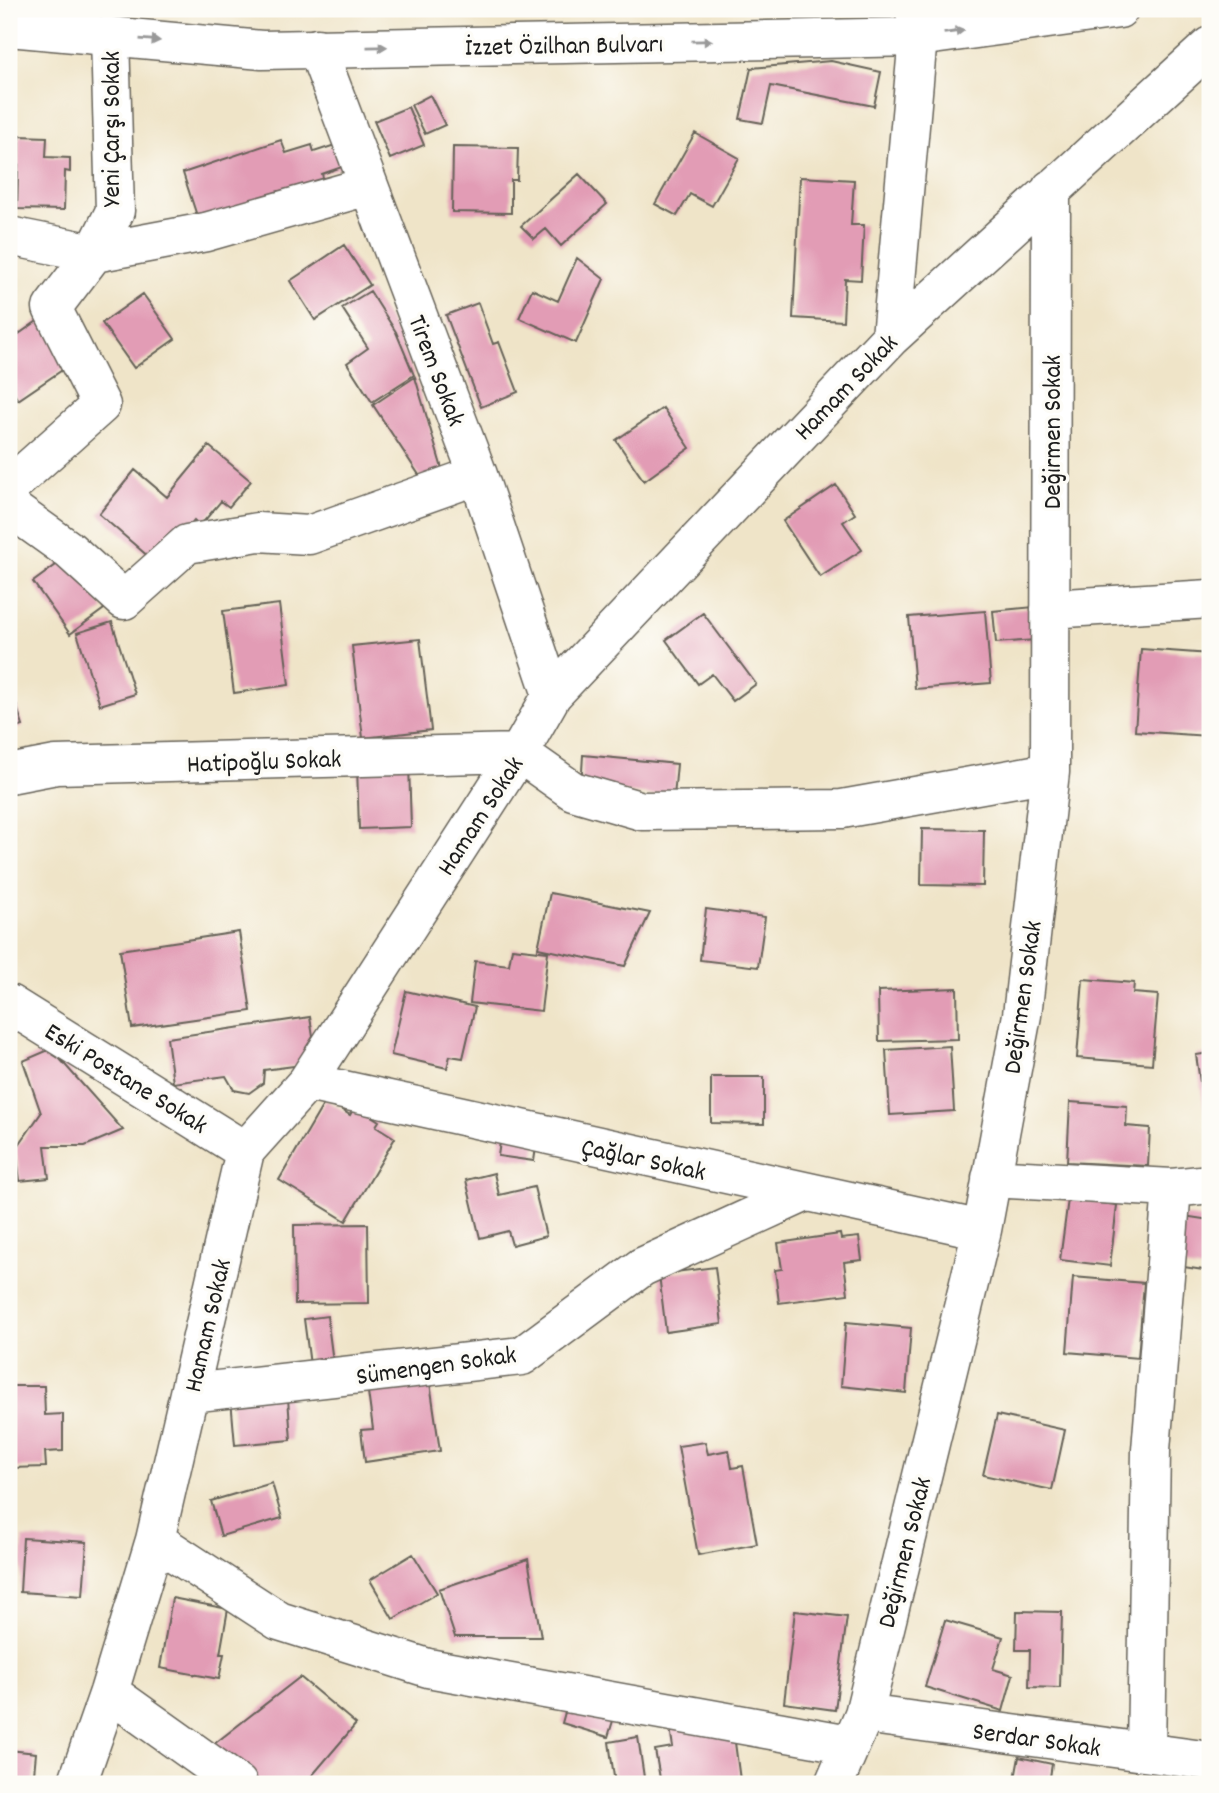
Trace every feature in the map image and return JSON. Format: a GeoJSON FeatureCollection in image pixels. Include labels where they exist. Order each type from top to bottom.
{"type":"FeatureCollection","features":[{"type":"Feature","properties":{"kind":"street","name":"İzzet Özilhan Bulvarı"},"geometry":{"type":"LineString","coordinates":[[9,27],[262,50],[916,23],[1119,9]]}},
{"type":"Feature","properties":{"kind":"street"},"geometry":{"type":"LineString","coordinates":[[891,337],[916,23]]}},
{"type":"Feature","properties":{"kind":"street","name":"Yeni Çarşı Sokak"},"geometry":{"type":"LineString","coordinates":[[9,488],[101,405],[52,307],[94,254],[115,211],[110,36]]}},
{"type":"Feature","properties":{"kind":"street","name":"Hamam Sokak"},"geometry":{"type":"LineString","coordinates":[[77,1784],[109,1692],[155,1541],[245,1151],[307,1082],[519,753],[552,695],[891,337],[1210,46]]}},
{"type":"Feature","properties":{"kind":"street","name":"Tirem Sokak"},"geometry":{"type":"LineString","coordinates":[[317,48],[478,475],[552,695]]}},
{"type":"Feature","properties":{"kind":"street"},"geometry":{"type":"LineString","coordinates":[[9,236],[94,254],[206,232],[368,186]]}},
{"type":"Feature","properties":{"kind":"street","name":"Değirmen Sokak"},"geometry":{"type":"LineString","coordinates":[[834,1784],[857,1729],[982,1230],[1022,1015],[1050,772],[1051,189]]}},
{"type":"Feature","properties":{"kind":"street"},"geometry":{"type":"LineString","coordinates":[[9,507],[69,550],[124,600],[187,544],[258,532],[309,536],[478,475]]}},
{"type":"Feature","properties":{"kind":"street"},"geometry":{"type":"LineString","coordinates":[[1050,609],[1210,599]]}},
{"type":"Feature","properties":{"kind":"street"},"geometry":{"type":"LineString","coordinates":[[519,753],[573,791],[642,811],[842,809],[1050,772]]}},
{"type":"Feature","properties":{"kind":"street","name":"Hatipoğlu Sokak"},"geometry":{"type":"LineString","coordinates":[[9,774],[56,765],[519,753]]}},
{"type":"Feature","properties":{"kind":"street","name":"Eski Postane Sokak"},"geometry":{"type":"LineString","coordinates":[[9,1004],[245,1151]]}},
{"type":"Feature","properties":{"kind":"street","name":"Çağlar Sokak"},"geometry":{"type":"LineString","coordinates":[[307,1082],[982,1230]]}},
{"type":"Feature","properties":{"kind":"street"},"geometry":{"type":"LineString","coordinates":[[991,1178],[1172,1188],[1210,1184]]}},
{"type":"Feature","properties":{"kind":"street"},"geometry":{"type":"LineString","coordinates":[[1146,1752],[1151,1450],[1172,1188]]}},
{"type":"Feature","properties":{"kind":"street","name":"Sümengen Sokak"},"geometry":{"type":"LineString","coordinates":[[190,1393],[522,1356],[642,1267],[806,1192]]}},
{"type":"Feature","properties":{"kind":"street","name":"Serdar Sokak"},"geometry":{"type":"LineString","coordinates":[[155,1541],[279,1621],[428,1668],[857,1729],[1146,1752],[1210,1761]]}},
{"type":"Feature","properties":{"kind":"street"},"geometry":{"type":"LineString","coordinates":[[109,1692],[238,1784]]}},
{"type":"Feature","properties":{"kind":"building"},"geometry":{"type":"Polygon","coordinates":[[[831,61],[881,72],[874,106],[771,86],[763,123],[740,119],[751,68],[831,61]]]}},
{"type":"Feature","properties":{"kind":"building"},"geometry":{"type":"Polygon","coordinates":[[[430,95],[445,125],[425,134],[411,105],[430,95]]]}},
{"type":"Feature","properties":{"kind":"building"},"geometry":{"type":"Polygon","coordinates":[[[408,107],[424,145],[390,159],[374,121],[408,107]]]}},
{"type":"Feature","properties":{"kind":"building"},"geometry":{"type":"Polygon","coordinates":[[[695,133],[739,158],[712,206],[690,194],[677,216],[655,204],[695,133]]]}},
{"type":"Feature","properties":{"kind":"building"},"geometry":{"type":"Polygon","coordinates":[[[19,136],[47,137],[46,157],[70,158],[70,172],[65,171],[64,210],[17,209],[19,136]]]}},
{"type":"Feature","properties":{"kind":"building"},"geometry":{"type":"Polygon","coordinates":[[[281,140],[286,153],[312,145],[314,152],[335,145],[342,167],[322,174],[324,181],[199,222],[183,173],[281,140]]]}},
{"type":"Feature","properties":{"kind":"building"},"geometry":{"type":"Polygon","coordinates":[[[453,147],[518,148],[517,180],[511,180],[511,213],[452,212],[453,147]]]}},
{"type":"Feature","properties":{"kind":"building"},"geometry":{"type":"Polygon","coordinates":[[[579,174],[607,204],[561,246],[546,229],[534,239],[521,226],[579,174]]]}},
{"type":"Feature","properties":{"kind":"building"},"geometry":{"type":"Polygon","coordinates":[[[800,177],[854,180],[851,225],[864,225],[861,280],[845,279],[843,321],[793,318],[800,177]]]}},
{"type":"Feature","properties":{"kind":"building"},"geometry":{"type":"Polygon","coordinates":[[[344,245],[370,285],[315,320],[290,281],[344,245]]]}},
{"type":"Feature","properties":{"kind":"building"},"geometry":{"type":"Polygon","coordinates":[[[577,258],[604,279],[576,343],[519,318],[532,289],[558,301],[577,258]]]}},
{"type":"Feature","properties":{"kind":"building"},"geometry":{"type":"Polygon","coordinates":[[[370,291],[396,332],[414,375],[372,402],[347,363],[368,348],[342,308],[370,291]]]}},
{"type":"Feature","properties":{"kind":"building"},"geometry":{"type":"Polygon","coordinates":[[[143,294],[175,339],[134,368],[102,323],[143,294]]]}},
{"type":"Feature","properties":{"kind":"building"},"geometry":{"type":"Polygon","coordinates":[[[478,303],[493,344],[499,342],[518,392],[481,407],[446,315],[478,303]]]}},
{"type":"Feature","properties":{"kind":"building"},"geometry":{"type":"Polygon","coordinates":[[[43,317],[74,362],[18,400],[9,386],[9,341],[43,317]]]}},
{"type":"Feature","properties":{"kind":"building"},"geometry":{"type":"Polygon","coordinates":[[[415,377],[443,472],[425,484],[373,405],[415,377]]]}},
{"type":"Feature","properties":{"kind":"building"},"geometry":{"type":"Polygon","coordinates":[[[663,408],[690,448],[644,481],[616,440],[663,408]]]}},
{"type":"Feature","properties":{"kind":"building"},"geometry":{"type":"Polygon","coordinates":[[[209,446],[251,481],[229,507],[221,501],[200,526],[194,520],[157,564],[99,514],[135,470],[167,497],[209,446]]]}},
{"type":"Feature","properties":{"kind":"building"},"geometry":{"type":"Polygon","coordinates":[[[836,485],[855,514],[843,522],[862,550],[820,577],[783,521],[836,485]]]}},
{"type":"Feature","properties":{"kind":"building"},"geometry":{"type":"Polygon","coordinates":[[[67,557],[104,609],[70,634],[33,582],[67,557]]]}},
{"type":"Feature","properties":{"kind":"building"},"geometry":{"type":"Polygon","coordinates":[[[279,604],[289,685],[234,693],[223,611],[279,604]]]}},
{"type":"Feature","properties":{"kind":"building"},"geometry":{"type":"Polygon","coordinates":[[[1034,607],[1036,640],[996,643],[993,611],[1034,607]]]}},
{"type":"Feature","properties":{"kind":"building"},"geometry":{"type":"Polygon","coordinates":[[[985,611],[991,683],[915,689],[909,617],[985,611]]]}},
{"type":"Feature","properties":{"kind":"building"},"geometry":{"type":"Polygon","coordinates":[[[703,613],[756,684],[733,701],[712,674],[698,684],[666,640],[703,613]]]}},
{"type":"Feature","properties":{"kind":"building"},"geometry":{"type":"Polygon","coordinates":[[[112,622],[135,694],[100,705],[77,633],[112,622]]]}},
{"type":"Feature","properties":{"kind":"building"},"geometry":{"type":"Polygon","coordinates":[[[420,639],[431,730],[363,738],[352,646],[420,639]]]}},
{"type":"Feature","properties":{"kind":"building"},"geometry":{"type":"Polygon","coordinates":[[[1141,649],[1210,654],[1208,736],[1135,731],[1141,649]]]}},
{"type":"Feature","properties":{"kind":"building"},"geometry":{"type":"Polygon","coordinates":[[[9,682],[23,726],[9,730],[9,682]]]}},
{"type":"Feature","properties":{"kind":"building"},"geometry":{"type":"Polygon","coordinates":[[[583,755],[677,764],[674,797],[581,788],[583,755]]]}},
{"type":"Feature","properties":{"kind":"building"},"geometry":{"type":"Polygon","coordinates":[[[409,764],[411,827],[359,829],[357,766],[409,764]]]}},
{"type":"Feature","properties":{"kind":"building"},"geometry":{"type":"Polygon","coordinates":[[[922,829],[984,830],[983,886],[921,885],[922,829]]]}},
{"type":"Feature","properties":{"kind":"building"},"geometry":{"type":"Polygon","coordinates":[[[550,893],[650,913],[625,966],[538,948],[550,893]]]}},
{"type":"Feature","properties":{"kind":"building"},"geometry":{"type":"Polygon","coordinates":[[[706,909],[765,917],[758,967],[700,960],[706,909]]]}},
{"type":"Feature","properties":{"kind":"building"},"geometry":{"type":"Polygon","coordinates":[[[239,932],[251,1011],[132,1028],[120,950],[239,932]]]}},
{"type":"Feature","properties":{"kind":"building"},"geometry":{"type":"Polygon","coordinates":[[[512,948],[548,952],[541,1011],[470,1003],[475,961],[509,965],[512,948]]]}},
{"type":"Feature","properties":{"kind":"building"},"geometry":{"type":"Polygon","coordinates":[[[1083,979],[1134,983],[1133,993],[1158,995],[1152,1064],[1077,1058],[1083,979]]]}},
{"type":"Feature","properties":{"kind":"building"},"geometry":{"type":"Polygon","coordinates":[[[957,988],[958,1039],[879,1041],[878,991],[957,988]]]}},
{"type":"Feature","properties":{"kind":"building"},"geometry":{"type":"Polygon","coordinates":[[[406,991],[475,1007],[463,1058],[450,1056],[447,1068],[391,1055],[406,991]]]}},
{"type":"Feature","properties":{"kind":"building"},"geometry":{"type":"Polygon","coordinates":[[[310,1017],[317,1063],[264,1070],[263,1083],[249,1093],[234,1090],[226,1076],[173,1083],[167,1038],[310,1017]]]}},
{"type":"Feature","properties":{"kind":"building"},"geometry":{"type":"Polygon","coordinates":[[[950,1046],[954,1111],[890,1115],[886,1050],[950,1046]]]}},
{"type":"Feature","properties":{"kind":"building"},"geometry":{"type":"Polygon","coordinates":[[[51,1049],[123,1130],[85,1146],[45,1146],[49,1178],[20,1181],[16,1149],[41,1113],[23,1061],[51,1049]]]}},
{"type":"Feature","properties":{"kind":"building"},"geometry":{"type":"Polygon","coordinates":[[[1210,1053],[1210,1114],[1205,1115],[1196,1055],[1210,1053]]]}},
{"type":"Feature","properties":{"kind":"building"},"geometry":{"type":"Polygon","coordinates":[[[711,1077],[764,1077],[764,1124],[711,1123],[711,1077]]]}},
{"type":"Feature","properties":{"kind":"building"},"geometry":{"type":"Polygon","coordinates":[[[326,1100],[350,1115],[355,1106],[379,1121],[376,1126],[395,1138],[346,1221],[279,1180],[326,1100]]]}},
{"type":"Feature","properties":{"kind":"building"},"geometry":{"type":"Polygon","coordinates":[[[1070,1102],[1127,1106],[1126,1126],[1150,1128],[1148,1166],[1067,1162],[1070,1102]]]}},
{"type":"Feature","properties":{"kind":"building"},"geometry":{"type":"Polygon","coordinates":[[[502,1128],[538,1134],[534,1161],[498,1156],[502,1128]]]}},
{"type":"Feature","properties":{"kind":"building"},"geometry":{"type":"Polygon","coordinates":[[[494,1173],[499,1195],[534,1187],[546,1236],[512,1245],[508,1231],[480,1238],[466,1180],[494,1173]]]}},
{"type":"Feature","properties":{"kind":"building"},"geometry":{"type":"Polygon","coordinates":[[[1068,1199],[1117,1205],[1110,1266],[1060,1260],[1068,1199]]]}},
{"type":"Feature","properties":{"kind":"building"},"geometry":{"type":"Polygon","coordinates":[[[1184,1216],[1210,1220],[1210,1271],[1177,1266],[1184,1216]]]}},
{"type":"Feature","properties":{"kind":"building"},"geometry":{"type":"Polygon","coordinates":[[[368,1224],[369,1303],[295,1304],[294,1225],[368,1224]]]}},
{"type":"Feature","properties":{"kind":"building"},"geometry":{"type":"Polygon","coordinates":[[[840,1234],[841,1239],[859,1237],[862,1260],[844,1262],[848,1294],[779,1303],[775,1270],[782,1269],[778,1243],[840,1234]]]}},
{"type":"Feature","properties":{"kind":"building"},"geometry":{"type":"Polygon","coordinates":[[[715,1267],[722,1324],[666,1332],[659,1274],[715,1267]]]}},
{"type":"Feature","properties":{"kind":"building"},"geometry":{"type":"Polygon","coordinates":[[[1073,1277],[1144,1283],[1138,1358],[1067,1352],[1073,1277]]]}},
{"type":"Feature","properties":{"kind":"building"},"geometry":{"type":"Polygon","coordinates":[[[327,1316],[333,1362],[310,1365],[304,1319],[327,1316]]]}},
{"type":"Feature","properties":{"kind":"building"},"geometry":{"type":"Polygon","coordinates":[[[846,1322],[911,1328],[906,1393],[841,1386],[846,1322]]]}},
{"type":"Feature","properties":{"kind":"building"},"geometry":{"type":"Polygon","coordinates":[[[430,1383],[440,1451],[365,1462],[361,1430],[373,1429],[368,1392],[430,1383]]]}},
{"type":"Feature","properties":{"kind":"building"},"geometry":{"type":"Polygon","coordinates":[[[287,1384],[291,1440],[235,1445],[230,1388],[287,1384]]]}},
{"type":"Feature","properties":{"kind":"building"},"geometry":{"type":"Polygon","coordinates":[[[9,1386],[44,1386],[45,1415],[63,1414],[63,1451],[45,1452],[46,1467],[9,1468],[9,1386]]]}},
{"type":"Feature","properties":{"kind":"building"},"geometry":{"type":"Polygon","coordinates":[[[997,1415],[1065,1430],[1052,1490],[983,1475],[997,1415]]]}},
{"type":"Feature","properties":{"kind":"building"},"geometry":{"type":"Polygon","coordinates":[[[705,1442],[708,1454],[729,1450],[732,1468],[743,1466],[757,1544],[698,1555],[678,1446],[705,1442]]]}},
{"type":"Feature","properties":{"kind":"building"},"geometry":{"type":"Polygon","coordinates":[[[272,1483],[282,1518],[221,1536],[211,1501],[272,1483]]]}},
{"type":"Feature","properties":{"kind":"building"},"geometry":{"type":"Polygon","coordinates":[[[23,1538],[87,1542],[83,1596],[20,1592],[23,1538]]]}},
{"type":"Feature","properties":{"kind":"building"},"geometry":{"type":"Polygon","coordinates":[[[413,1554],[437,1593],[393,1619],[370,1580],[413,1554]]]}},
{"type":"Feature","properties":{"kind":"building"},"geometry":{"type":"Polygon","coordinates":[[[528,1559],[541,1637],[455,1637],[439,1589],[528,1559]]]}},
{"type":"Feature","properties":{"kind":"building"},"geometry":{"type":"Polygon","coordinates":[[[172,1598],[228,1609],[220,1654],[224,1654],[219,1679],[160,1668],[172,1598]]]}},
{"type":"Feature","properties":{"kind":"building"},"geometry":{"type":"Polygon","coordinates":[[[795,1611],[847,1617],[835,1710],[784,1703],[795,1611]]]}},
{"type":"Feature","properties":{"kind":"building"},"geometry":{"type":"Polygon","coordinates":[[[1017,1611],[1062,1612],[1060,1688],[1029,1687],[1030,1650],[1016,1650],[1017,1611]]]}},
{"type":"Feature","properties":{"kind":"building"},"geometry":{"type":"Polygon","coordinates":[[[945,1620],[1003,1637],[993,1669],[1013,1675],[1003,1711],[925,1687],[945,1620]]]}},
{"type":"Feature","properties":{"kind":"building"},"geometry":{"type":"Polygon","coordinates":[[[300,1677],[356,1724],[305,1784],[252,1784],[209,1748],[300,1677]]]}},
{"type":"Feature","properties":{"kind":"building"},"geometry":{"type":"Polygon","coordinates":[[[569,1698],[616,1711],[608,1737],[562,1723],[569,1698]]]}},
{"type":"Feature","properties":{"kind":"building"},"geometry":{"type":"Polygon","coordinates":[[[732,1720],[740,1780],[712,1784],[661,1784],[655,1750],[673,1747],[670,1728],[732,1720]]]}},
{"type":"Feature","properties":{"kind":"building"},"geometry":{"type":"Polygon","coordinates":[[[638,1737],[645,1784],[615,1784],[609,1742],[638,1737]]]}},
{"type":"Feature","properties":{"kind":"building"},"geometry":{"type":"Polygon","coordinates":[[[9,1750],[36,1753],[33,1784],[9,1784],[9,1750]]]}},
{"type":"Feature","properties":{"kind":"building"},"geometry":{"type":"Polygon","coordinates":[[[1019,1757],[1052,1764],[1049,1784],[1014,1784],[1019,1757]]]}}]}
